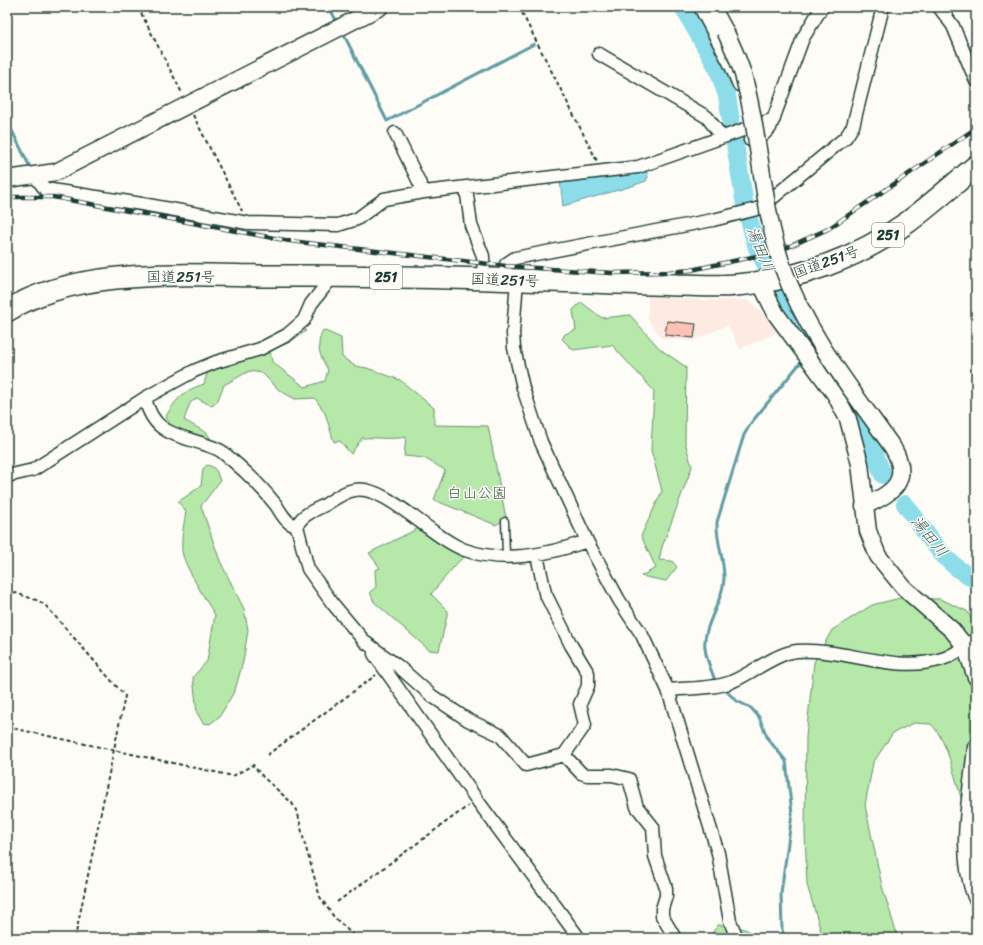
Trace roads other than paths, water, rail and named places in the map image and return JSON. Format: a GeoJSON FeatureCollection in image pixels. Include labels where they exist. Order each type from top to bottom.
{"type":"FeatureCollection","features":[{"type":"Feature","properties":{"kind":"highway","name":"国道251号"},"geometry":{"type":"LineString","coordinates":[[7,311],[23,301],[60,288],[127,277],[333,276],[678,285],[735,285],[772,280],[817,269],[866,248],[908,222],[976,166]]}},
{"type":"Feature","properties":{"kind":"street"},"geometry":{"type":"LineString","coordinates":[[7,179],[56,172],[380,7]]}},
{"type":"Feature","properties":{"kind":"street"},"geometry":{"type":"LineString","coordinates":[[700,7],[736,76],[745,128],[750,140],[760,208]]}},
{"type":"Feature","properties":{"kind":"street"},"geometry":{"type":"LineString","coordinates":[[712,7],[735,52],[745,81],[775,238],[784,269],[813,332],[830,359],[893,448],[901,467],[897,486],[882,498],[864,506]]}},
{"type":"Feature","properties":{"kind":"street"},"geometry":{"type":"LineString","coordinates":[[750,140],[762,136],[770,128],[803,38],[822,7]]}},
{"type":"Feature","properties":{"kind":"street"},"geometry":{"type":"LineString","coordinates":[[737,938],[730,922],[718,853],[668,690],[642,635],[618,600],[587,541],[541,442],[523,388],[514,348],[511,280],[506,264],[515,258],[742,214],[760,208],[846,137],[853,126],[883,7]]}},
{"type":"Feature","properties":{"kind":"street"},"geometry":{"type":"LineString","coordinates":[[939,7],[953,26],[976,81]]}},
{"type":"Feature","properties":{"kind":"street"},"geometry":{"type":"LineString","coordinates":[[599,54],[707,117],[724,136]]}},
{"type":"Feature","properties":{"kind":"street"},"geometry":{"type":"LineString","coordinates":[[34,176],[44,189],[142,204],[248,223],[338,225],[357,219],[384,199],[424,192],[638,167],[774,119]]}},
{"type":"Feature","properties":{"kind":"street"},"geometry":{"type":"LineString","coordinates":[[395,133],[424,192]]}},
{"type":"Feature","properties":{"kind":"street"},"geometry":{"type":"LineString","coordinates":[[466,187],[471,225],[483,256],[484,279]]}},
{"type":"Feature","properties":{"kind":"street"},"geometry":{"type":"LineString","coordinates":[[7,476],[33,470],[145,398],[194,371],[216,362],[260,349],[287,335],[304,320],[311,304],[333,276]]}},
{"type":"Feature","properties":{"kind":"street"},"geometry":{"type":"LineString","coordinates":[[772,280],[776,314],[834,394],[848,419],[860,464],[864,506],[871,540],[878,556],[887,570],[904,588],[952,630],[970,642],[976,677]]}},
{"type":"Feature","properties":{"kind":"street"},"geometry":{"type":"LineString","coordinates":[[145,398],[151,416],[159,425],[169,432],[219,450],[275,504],[292,526],[297,526]]}},
{"type":"Feature","properties":{"kind":"street"},"geometry":{"type":"LineString","coordinates":[[538,555],[546,593],[571,645],[588,673],[588,686],[580,704],[585,725],[564,755],[526,765],[500,735],[468,720],[432,696],[398,666],[365,642],[333,604],[308,568],[297,526],[302,518],[345,493],[354,490],[366,489],[379,493],[449,543],[465,550],[481,554],[506,556],[538,555],[565,549],[587,541]]}},
{"type":"Feature","properties":{"kind":"street"},"geometry":{"type":"LineString","coordinates":[[668,690],[730,683],[785,654],[796,651],[829,652],[896,664],[917,665],[944,659],[970,642]]}},
{"type":"Feature","properties":{"kind":"street"},"geometry":{"type":"LineString","coordinates":[[374,649],[374,654],[384,669],[477,800],[580,938]]}},
{"type":"Feature","properties":{"kind":"street"},"geometry":{"type":"LineString","coordinates":[[976,747],[967,847],[971,885],[976,897]]}},
{"type":"Feature","properties":{"kind":"street"},"geometry":{"type":"LineString","coordinates":[[564,755],[581,773],[588,775],[612,775],[629,779],[637,807],[654,827],[655,856],[666,888],[662,916],[676,938]]}},
{"type":"Feature","properties":{"kind":"lane"},"geometry":{"type":"LineString","coordinates":[[505,521],[506,556]]}},
{"type":"Feature","properties":{"kind":"water"},"geometry":{"type":"Polygon","coordinates":[[[646,169],[648,177],[646,181],[563,206],[560,180],[646,169]]]}},
{"type":"Feature","properties":{"kind":"waterway"},"geometry":{"type":"LineString","coordinates":[[329,7],[337,22]]}},
{"type":"Feature","properties":{"kind":"waterway","name":"湯田川"},"geometry":{"type":"LineString","coordinates":[[683,7],[718,69],[727,96],[745,205],[757,248],[794,319],[864,428],[883,475]]}},
{"type":"Feature","properties":{"kind":"waterway"},"geometry":{"type":"LineString","coordinates":[[343,33],[387,121],[534,44]]}},
{"type":"Feature","properties":{"kind":"waterway"},"geometry":{"type":"LineString","coordinates":[[7,121],[30,167]]}},
{"type":"Feature","properties":{"kind":"waterway"},"geometry":{"type":"LineString","coordinates":[[715,680],[706,656],[705,640],[710,622],[721,595],[724,577],[717,522],[744,435],[751,423],[801,362]]}},
{"type":"Feature","properties":{"kind":"waterway","name":"湯田川"},"geometry":{"type":"LineString","coordinates":[[905,504],[928,536],[954,566],[976,580]]}},
{"type":"Feature","properties":{"kind":"waterway"},"geometry":{"type":"LineString","coordinates":[[728,693],[737,701],[751,708],[759,717],[768,739],[786,761],[792,814],[781,893],[782,930],[785,938]]}},
{"type":"Feature","properties":{"kind":"railway"},"geometry":{"type":"LineString","coordinates":[[7,197],[53,197],[290,241],[506,266],[611,273],[668,272],[691,270],[757,256],[786,248],[828,229],[976,128]]}},
{"type":"Feature","properties":{"kind":"park label","name":"白山公園"},"geometry":{"type":"Point","coordinates":[477,493]}}]}
